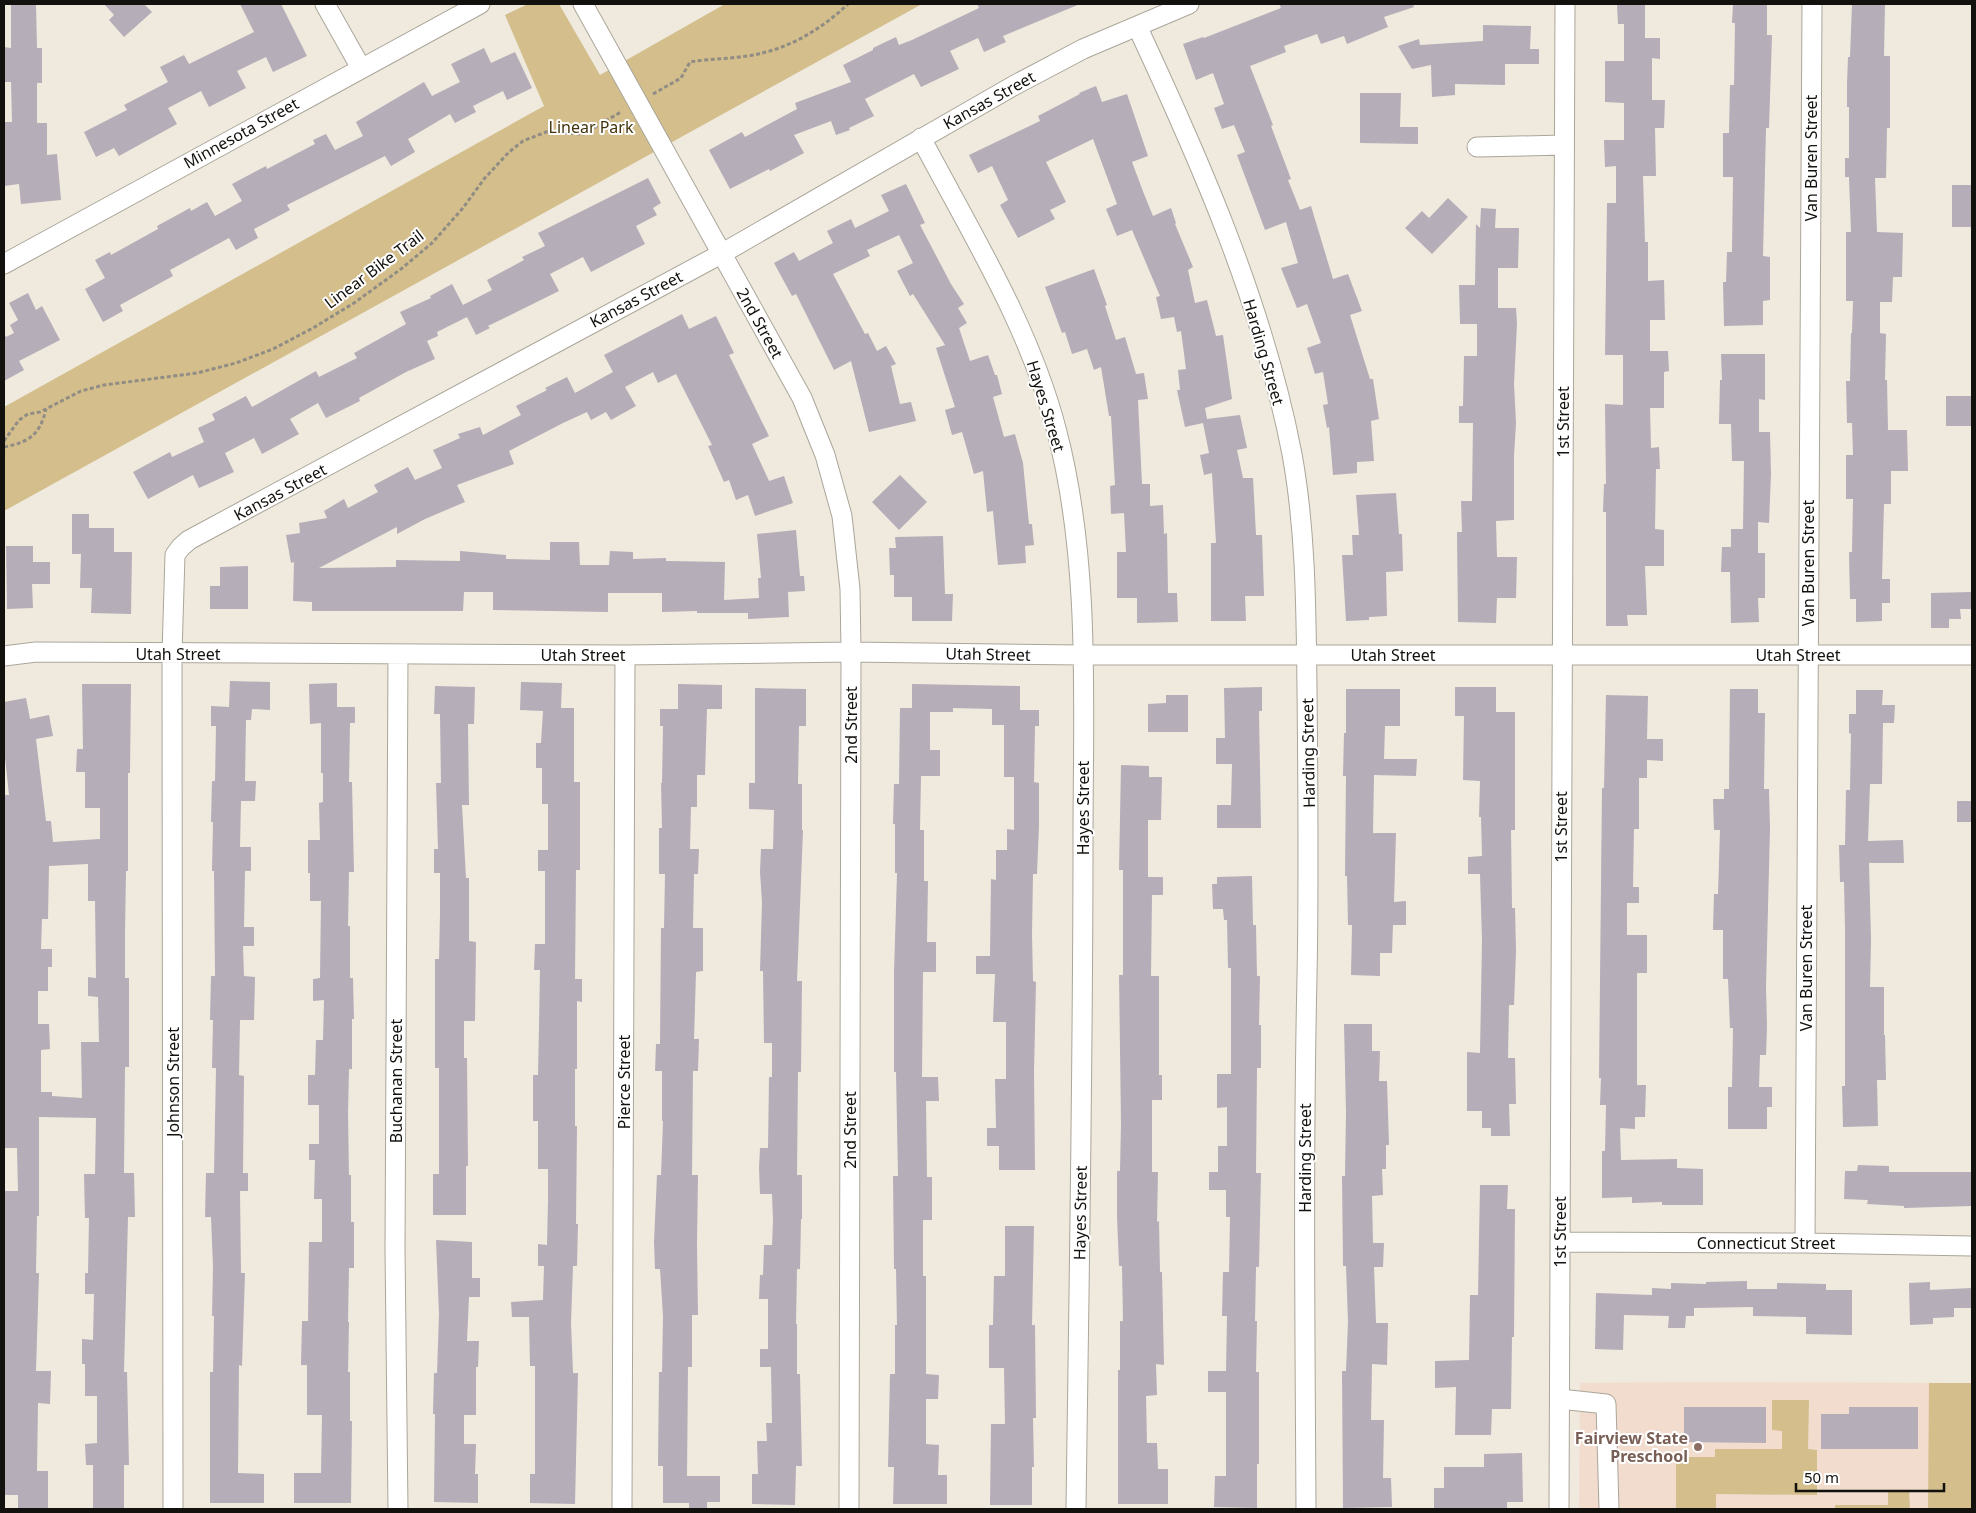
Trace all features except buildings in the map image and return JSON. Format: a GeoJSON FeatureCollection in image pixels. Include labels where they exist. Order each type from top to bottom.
{"type":"FeatureCollection","features":[{"type":"Feature","properties":{"kind":"street"},"geometry":{"type":"LineString","coordinates":[[325,4],[361,68]]}},
{"type":"Feature","properties":{"kind":"street","name":"Minnesota Street"},"geometry":{"type":"LineString","coordinates":[[4,264],[480,4]]}},
{"type":"Feature","properties":{"kind":"street","name":"2nd Street"},"geometry":{"type":"LineString","coordinates":[[583,4],[802,398],[825,455],[842,516],[850,589],[851,652],[849,1509]]}},
{"type":"Feature","properties":{"kind":"street","name":"Kansas Street"},"geometry":{"type":"LineString","coordinates":[[172,654],[175,555],[190,540],[721,254],[1012,86],[1083,49],[1189,4]]}},
{"type":"Feature","properties":{"kind":"street","name":"1st Street"},"geometry":{"type":"LineString","coordinates":[[1559,1509],[1565,4]]}},
{"type":"Feature","properties":{"kind":"street","name":"Van Buren Street"},"geometry":{"type":"LineString","coordinates":[[1805,1243],[1812,4]]}},
{"type":"Feature","properties":{"kind":"street","name":"Harding Street"},"geometry":{"type":"LineString","coordinates":[[1138,26],[1194,148],[1245,284],[1269,360],[1292,455],[1300,518],[1307,618],[1309,858],[1304,1087],[1306,1509]]}},
{"type":"Feature","properties":{"kind":"street","name":"Hayes Street"},"geometry":{"type":"LineString","coordinates":[[921,138],[1010,305],[1034,363],[1057,431],[1070,493],[1077,545],[1082,655],[1083,1006],[1076,1509]]}},
{"type":"Feature","properties":{"kind":"street"},"geometry":{"type":"LineString","coordinates":[[1477,147],[1564,145]]}},
{"type":"Feature","properties":{"kind":"street","name":"Utah Street"},"geometry":{"type":"LineString","coordinates":[[4,656],[36,652],[625,655],[851,652],[1082,655],[1972,655]]}},
{"type":"Feature","properties":{"kind":"street","name":"Johnson Street"},"geometry":{"type":"LineString","coordinates":[[172,654],[174,1509]]}},
{"type":"Feature","properties":{"kind":"street","name":"Buchanan Street"},"geometry":{"type":"LineString","coordinates":[[398,654],[395,1259],[398,1509]]}},
{"type":"Feature","properties":{"kind":"street","name":"Pierce Street"},"geometry":{"type":"LineString","coordinates":[[622,1509],[625,655]]}},
{"type":"Feature","properties":{"kind":"street","name":"Connecticut Street"},"geometry":{"type":"LineString","coordinates":[[1560,1242],[1972,1246]]}},
{"type":"Feature","properties":{"kind":"street"},"geometry":{"type":"LineString","coordinates":[[1560,1399],[1606,1404],[1609,1509]]}},
{"type":"Feature","properties":{"kind":"path"},"geometry":{"type":"LineString","coordinates":[[654,93],[681,78],[690,62],[761,54],[781,48],[836,16],[848,4]]}},
{"type":"Feature","properties":{"kind":"path","name":"Linear Bike Trail"},"geometry":{"type":"LineString","coordinates":[[4,440],[19,420],[28,414],[40,412],[81,391],[104,384],[197,373],[236,363],[281,344],[354,303],[401,269],[432,242],[463,208],[484,179],[509,152],[524,141],[546,132],[583,134],[622,111]]}},
{"type":"Feature","properties":{"kind":"path"},"geometry":{"type":"LineString","coordinates":[[4,447],[25,441],[36,434],[46,409]]}},
{"type":"Feature","properties":{"kind":"shaded area"},"geometry":{"type":"Polygon","coordinates":[[[1580,1383],[1972,1383],[1972,1509],[1579,1509],[1580,1383]]]}},
{"type":"Feature","properties":{"kind":"green space","name":"Linear Park"},"geometry":{"type":"Polygon","coordinates":[[[528,4],[559,4],[600,75],[725,4],[922,4],[4,511],[4,407],[544,106],[505,15],[528,4]]]}},
{"type":"Feature","properties":{"kind":"green space"},"geometry":{"type":"Polygon","coordinates":[[[1929,1383],[1972,1383],[1972,1509],[1928,1509],[1929,1383]]]}},
{"type":"Feature","properties":{"kind":"green space"},"geometry":{"type":"Polygon","coordinates":[[[1772,1400],[1809,1400],[1808,1449],[1817,1450],[1817,1495],[1716,1494],[1716,1509],[1676,1509],[1676,1457],[1715,1457],[1715,1449],[1782,1449],[1782,1431],[1772,1430],[1772,1400]]]}},
{"type":"Feature","properties":{"kind":"green space"},"geometry":{"type":"Polygon","coordinates":[[[1888,1491],[1909,1491],[1910,1509],[1835,1509],[1835,1505],[1888,1505],[1888,1491]]]}},
{"type":"Feature","properties":{"kind":"place","name":"Fairview State Preschool"},"geometry":{"type":"Point","coordinates":[1698,1447]}}]}
